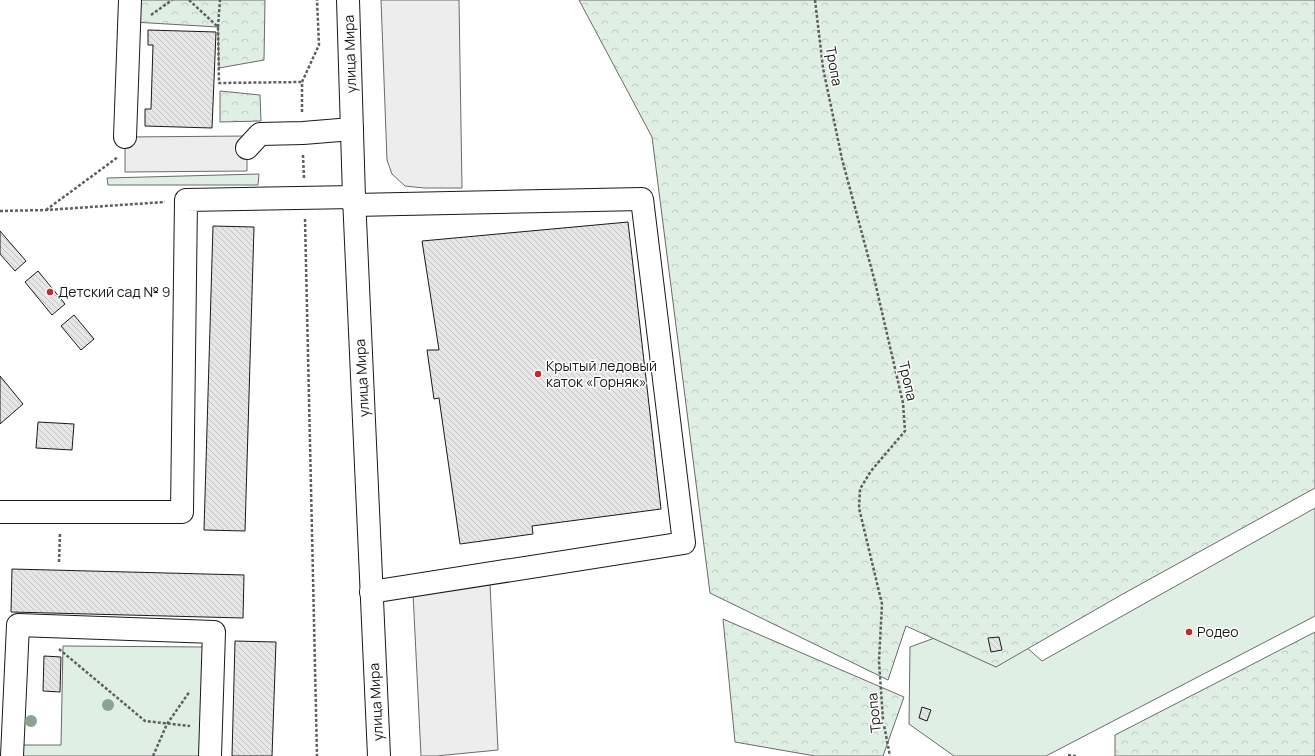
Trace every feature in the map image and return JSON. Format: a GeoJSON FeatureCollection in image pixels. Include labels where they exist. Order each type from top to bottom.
{"type":"FeatureCollection","features":[{"type":"Feature","properties":{"kind":"main road"},"geometry":{"type":"LineString","coordinates":[[122,147],[130,0]]}},
{"type":"Feature","properties":{"kind":"main road","name":"улица Мира"},"geometry":{"type":"LineString","coordinates":[[348,0],[354,201],[379,756]]}},
{"type":"Feature","properties":{"kind":"main road"},"geometry":{"type":"LineString","coordinates":[[247,148],[260,134],[303,133],[352,129]]}},
{"type":"Feature","properties":{"kind":"main road"},"geometry":{"type":"LineString","coordinates":[[0,512],[182,512],[186,200],[304,198],[354,201],[442,196],[642,199],[684,543],[448,585],[372,592]]}},
{"type":"Feature","properties":{"kind":"main road"},"geometry":{"type":"LineString","coordinates":[[12,756],[18,625],[214,632],[210,756]]}},
{"type":"Feature","properties":{"kind":"path"},"geometry":{"type":"LineString","coordinates":[[189,0],[218,27]]}},
{"type":"Feature","properties":{"kind":"path"},"geometry":{"type":"LineString","coordinates":[[220,0],[218,27],[219,83],[302,82]]}},
{"type":"Feature","properties":{"kind":"path"},"geometry":{"type":"LineString","coordinates":[[317,0],[319,45],[302,82],[317,756]]}},
{"type":"Feature","properties":{"kind":"path","name":"Тропа"},"geometry":{"type":"LineString","coordinates":[[815,0],[823,68],[842,159],[874,282],[903,403],[905,431],[872,471],[860,489],[860,508],[882,604],[879,661],[883,720],[890,756]]}},
{"type":"Feature","properties":{"kind":"path"},"geometry":{"type":"LineString","coordinates":[[46,210],[122,147]]}},
{"type":"Feature","properties":{"kind":"path"},"geometry":{"type":"LineString","coordinates":[[0,212],[186,200]]}},
{"type":"Feature","properties":{"kind":"path"},"geometry":{"type":"LineString","coordinates":[[59,562],[60,512]]}},
{"type":"Feature","properties":{"kind":"path"},"geometry":{"type":"LineString","coordinates":[[59,649],[145,721],[185,725]]}},
{"type":"Feature","properties":{"kind":"path"},"geometry":{"type":"LineString","coordinates":[[153,756],[167,724],[190,691]]}},
{"type":"Feature","properties":{"kind":"path"},"geometry":{"type":"LineString","coordinates":[[1068,755],[1076,756]]}},
{"type":"Feature","properties":{"kind":"green space"},"geometry":{"type":"Polygon","coordinates":[[[134,0],[265,0],[264,60],[219,68],[218,27],[133,22],[134,0]]]}},
{"type":"Feature","properties":{"kind":"green space"},"geometry":{"type":"Polygon","coordinates":[[[579,0],[1315,0],[1315,488],[1121,595],[996,667],[906,626],[888,680],[710,593],[652,137],[579,0]]]}},
{"type":"Feature","properties":{"kind":"green space"},"geometry":{"type":"Polygon","coordinates":[[[220,91],[260,95],[261,121],[220,122],[220,91]]]}},
{"type":"Feature","properties":{"kind":"green space"},"geometry":{"type":"Polygon","coordinates":[[[259,174],[258,185],[108,185],[107,178],[259,174]]]}},
{"type":"Feature","properties":{"kind":"green space","name":"Родео"},"geometry":{"type":"Polygon","coordinates":[[[1315,508],[1315,616],[1046,756],[954,756],[909,724],[910,647],[992,617],[1042,661],[1315,508]]]}},
{"type":"Feature","properties":{"kind":"green space"},"geometry":{"type":"Polygon","coordinates":[[[723,619],[904,697],[883,756],[815,756],[735,742],[723,619]]]}},
{"type":"Feature","properties":{"kind":"green space"},"geometry":{"type":"Polygon","coordinates":[[[1315,632],[1315,756],[1115,756],[1115,735],[1315,632]]]}},
{"type":"Feature","properties":{"kind":"green space"},"geometry":{"type":"Polygon","coordinates":[[[63,646],[206,647],[204,756],[19,756],[20,745],[61,745],[63,646]]]}},
{"type":"Feature","properties":{"kind":"shaded area"},"geometry":{"type":"Polygon","coordinates":[[[381,0],[459,0],[462,188],[424,188],[405,186],[392,174],[387,160],[381,0]]]}},
{"type":"Feature","properties":{"kind":"shaded area"},"geometry":{"type":"Polygon","coordinates":[[[247,136],[247,171],[125,172],[125,137],[247,136]]]}},
{"type":"Feature","properties":{"kind":"shaded area"},"geometry":{"type":"Polygon","coordinates":[[[490,584],[498,750],[421,756],[413,593],[490,584]]]}},
{"type":"Feature","properties":{"kind":"building"},"geometry":{"type":"Polygon","coordinates":[[[148,30],[216,32],[212,128],[145,126],[145,109],[151,109],[153,45],[148,45],[148,30]]]}},
{"type":"Feature","properties":{"kind":"building","name":"Крытый ледовый каток «Горняк»"},"geometry":{"type":"Polygon","coordinates":[[[628,222],[661,509],[532,526],[533,534],[460,544],[439,398],[434,399],[427,350],[439,350],[422,241],[628,222]]]}},
{"type":"Feature","properties":{"kind":"building"},"geometry":{"type":"Polygon","coordinates":[[[213,226],[254,227],[245,531],[204,530],[213,226]]]}},
{"type":"Feature","properties":{"kind":"building"},"geometry":{"type":"Polygon","coordinates":[[[0,231],[26,261],[15,271],[0,254],[0,231]]]}},
{"type":"Feature","properties":{"kind":"building"},"geometry":{"type":"Polygon","coordinates":[[[38,271],[65,304],[52,315],[25,282],[38,271]]]}},
{"type":"Feature","properties":{"kind":"building"},"geometry":{"type":"Polygon","coordinates":[[[74,315],[94,339],[81,350],[61,326],[74,315]]]}},
{"type":"Feature","properties":{"kind":"building"},"geometry":{"type":"Polygon","coordinates":[[[0,376],[23,404],[0,424],[0,376]]]}},
{"type":"Feature","properties":{"kind":"building"},"geometry":{"type":"Polygon","coordinates":[[[38,422],[74,424],[72,450],[36,448],[38,422]]]}},
{"type":"Feature","properties":{"kind":"building"},"geometry":{"type":"Polygon","coordinates":[[[12,569],[244,575],[243,618],[11,612],[12,569]]]}},
{"type":"Feature","properties":{"kind":"building"},"geometry":{"type":"Polygon","coordinates":[[[999,637],[1002,650],[991,652],[988,638],[999,637]]]}},
{"type":"Feature","properties":{"kind":"building"},"geometry":{"type":"Polygon","coordinates":[[[235,641],[276,642],[272,756],[232,756],[235,641]]]}},
{"type":"Feature","properties":{"kind":"building"},"geometry":{"type":"Polygon","coordinates":[[[44,656],[61,657],[60,692],[43,691],[44,656]]]}},
{"type":"Feature","properties":{"kind":"building"},"geometry":{"type":"Polygon","coordinates":[[[922,707],[931,710],[927,721],[919,718],[922,707]]]}},
{"type":"Feature","properties":{"kind":"place","name":"Детский сад № 9"},"geometry":{"type":"Point","coordinates":[50,292]}},
{"type":"Feature","properties":{"kind":"place","name":"Крытый ледовый каток «Горняк»"},"geometry":{"type":"Point","coordinates":[538,374]}},
{"type":"Feature","properties":{"kind":"place","name":"Родео"},"geometry":{"type":"Point","coordinates":[1189,632]}}]}
